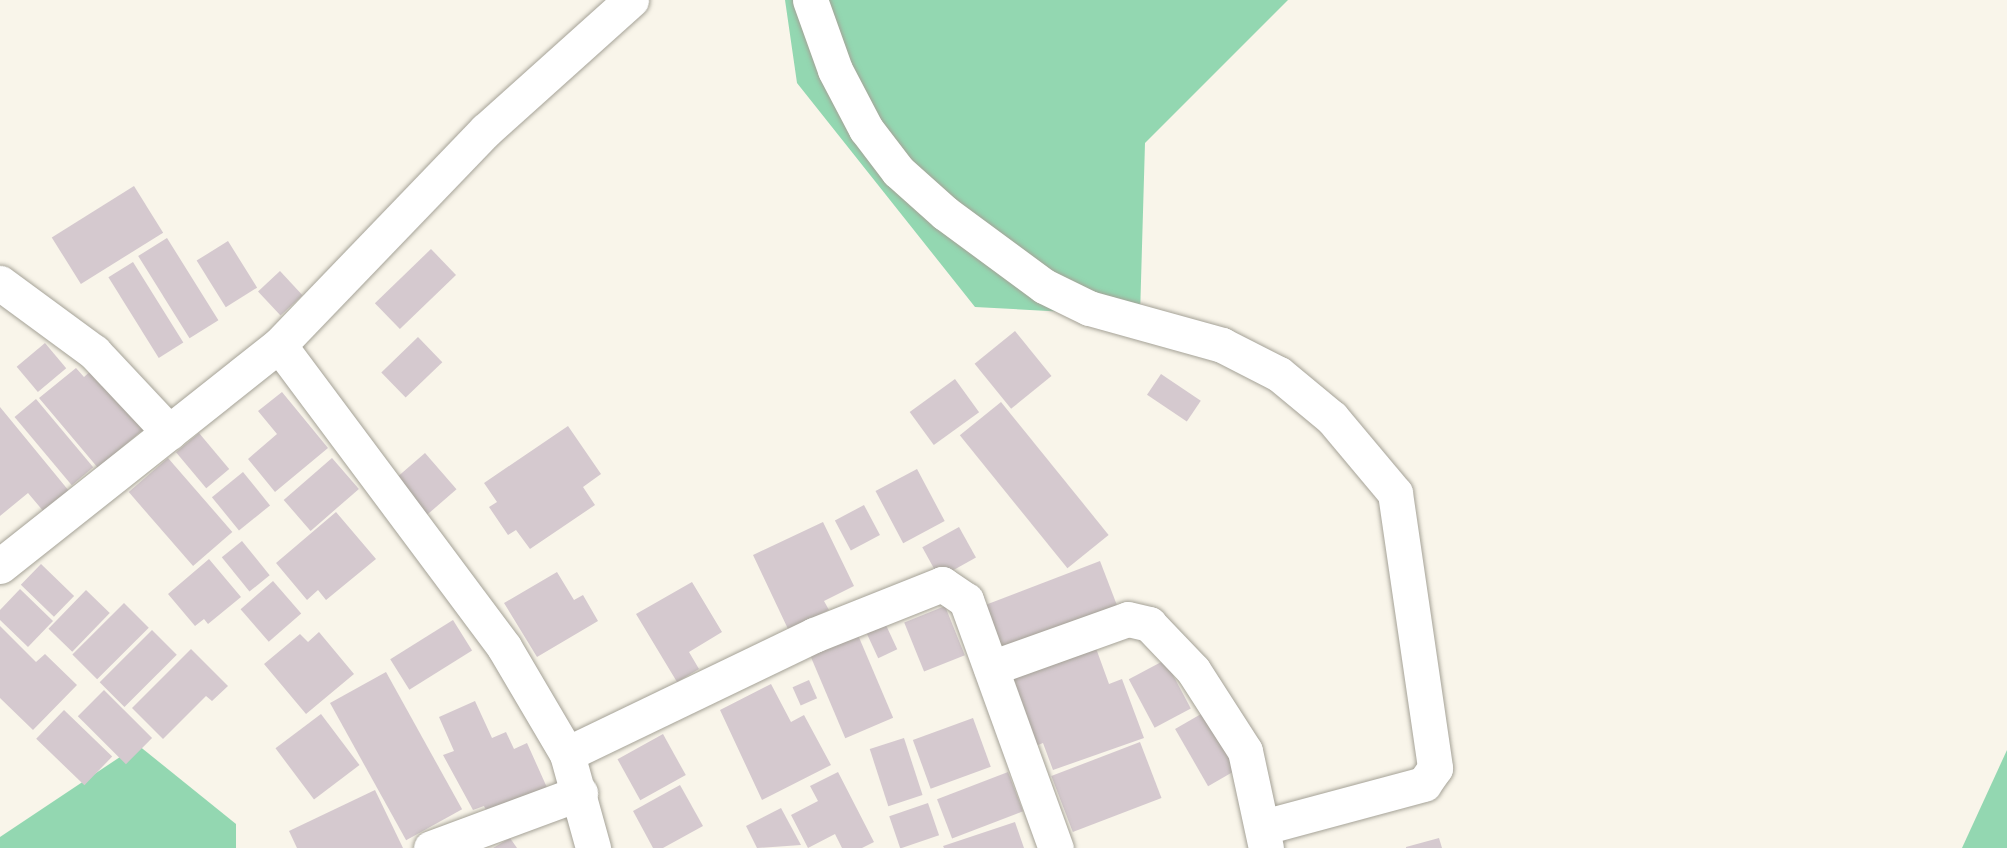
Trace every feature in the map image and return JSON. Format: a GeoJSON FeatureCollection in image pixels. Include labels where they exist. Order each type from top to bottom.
{"type":"FeatureCollection","features":[{"type":"Feature","properties":{"kind":"street"},"geometry":{"type":"LineString","coordinates":[[0,566],[279,345],[486,130],[631,0]]}},
{"type":"Feature","properties":{"kind":"street"},"geometry":{"type":"LineString","coordinates":[[810,0],[835,70],[866,129],[898,171],[945,213],[1044,286],[1077,303],[1222,345],[1279,374],[1332,418],[1395,493],[1435,768],[1424,784],[1265,837],[1245,751],[1193,670],[1149,624],[1128,618],[991,668]]}},
{"type":"Feature","properties":{"kind":"street"},"geometry":{"type":"LineString","coordinates":[[0,283],[94,352],[169,432]]}},
{"type":"Feature","properties":{"kind":"street"},"geometry":{"type":"LineString","coordinates":[[279,345],[504,647],[567,754],[580,793],[593,848]]}},
{"type":"Feature","properties":{"kind":"street"},"geometry":{"type":"LineString","coordinates":[[567,754],[802,641],[930,585],[951,587],[966,600],[1056,848]]}},
{"type":"Feature","properties":{"kind":"street"},"geometry":{"type":"LineString","coordinates":[[431,848],[580,793]]}},
{"type":"Feature","properties":{"kind":"green space"},"geometry":{"type":"Polygon","coordinates":[[[785,0],[1288,0],[1145,143],[1140,316],[975,307],[797,83],[785,0]]]}},
{"type":"Feature","properties":{"kind":"green space"},"geometry":{"type":"Polygon","coordinates":[[[138,745],[236,824],[236,848],[0,848],[0,837],[138,745]]]}},
{"type":"Feature","properties":{"kind":"green space"},"geometry":{"type":"Polygon","coordinates":[[[2007,750],[2007,848],[1962,848],[2007,750]]]}},
{"type":"Feature","properties":{"kind":"building"},"geometry":{"type":"Polygon","coordinates":[[[134,186],[163,233],[81,284],[52,237],[134,186]]]}},
{"type":"Feature","properties":{"kind":"building"},"geometry":{"type":"Polygon","coordinates":[[[167,238],[218,320],[190,338],[138,256],[167,238]]]}},
{"type":"Feature","properties":{"kind":"building"},"geometry":{"type":"Polygon","coordinates":[[[228,241],[257,288],[226,307],[197,261],[228,241]]]}},
{"type":"Feature","properties":{"kind":"building"},"geometry":{"type":"Polygon","coordinates":[[[431,249],[456,275],[400,329],[375,303],[431,249]]]}},
{"type":"Feature","properties":{"kind":"building"},"geometry":{"type":"Polygon","coordinates":[[[133,262],[183,343],[159,358],[108,277],[133,262]]]}},
{"type":"Feature","properties":{"kind":"building"},"geometry":{"type":"Polygon","coordinates":[[[280,271],[303,295],[281,316],[258,291],[280,271]]]}},
{"type":"Feature","properties":{"kind":"building"},"geometry":{"type":"Polygon","coordinates":[[[1015,331],[1052,376],[1011,409],[975,364],[1015,331]]]}},
{"type":"Feature","properties":{"kind":"building"},"geometry":{"type":"Polygon","coordinates":[[[418,337],[442,362],[406,398],[381,372],[418,337]]]}},
{"type":"Feature","properties":{"kind":"building"},"geometry":{"type":"Polygon","coordinates":[[[45,343],[66,368],[38,392],[17,367],[45,343]]]}},
{"type":"Feature","properties":{"kind":"building"},"geometry":{"type":"Polygon","coordinates":[[[76,368],[84,377],[94,368],[145,428],[98,468],[39,398],[76,368]]]}},
{"type":"Feature","properties":{"kind":"building"},"geometry":{"type":"Polygon","coordinates":[[[1161,374],[1201,401],[1187,422],[1147,395],[1161,374]]]}},
{"type":"Feature","properties":{"kind":"building"},"geometry":{"type":"Polygon","coordinates":[[[955,379],[979,412],[934,445],[910,412],[955,379]]]}},
{"type":"Feature","properties":{"kind":"building"},"geometry":{"type":"Polygon","coordinates":[[[282,392],[328,448],[275,492],[248,459],[277,434],[258,411],[282,392]]]}},
{"type":"Feature","properties":{"kind":"building"},"geometry":{"type":"Polygon","coordinates":[[[36,399],[93,467],[72,485],[15,417],[36,399]]]}},
{"type":"Feature","properties":{"kind":"building"},"geometry":{"type":"Polygon","coordinates":[[[1001,402],[1109,535],[1067,568],[960,435],[1001,402]]]}},
{"type":"Feature","properties":{"kind":"building"},"geometry":{"type":"Polygon","coordinates":[[[0,407],[69,491],[44,512],[28,493],[0,516],[0,407]]]}},
{"type":"Feature","properties":{"kind":"building"},"geometry":{"type":"Polygon","coordinates":[[[568,426],[601,474],[583,487],[595,505],[530,549],[516,530],[508,535],[489,507],[497,502],[484,483],[568,426]]]}},
{"type":"Feature","properties":{"kind":"building"},"geometry":{"type":"Polygon","coordinates":[[[199,433],[229,469],[206,488],[176,452],[199,433]]]}},
{"type":"Feature","properties":{"kind":"building"},"geometry":{"type":"Polygon","coordinates":[[[425,453],[456,489],[427,515],[396,479],[425,453]]]}},
{"type":"Feature","properties":{"kind":"building"},"geometry":{"type":"Polygon","coordinates":[[[168,458],[232,532],[193,566],[129,492],[168,458]]]}},
{"type":"Feature","properties":{"kind":"building"},"geometry":{"type":"Polygon","coordinates":[[[332,458],[359,489],[311,531],[284,500],[332,458]]]}},
{"type":"Feature","properties":{"kind":"building"},"geometry":{"type":"Polygon","coordinates":[[[917,469],[945,521],[903,543],[876,491],[917,469]]]}},
{"type":"Feature","properties":{"kind":"building"},"geometry":{"type":"Polygon","coordinates":[[[243,472],[270,505],[239,531],[212,497],[243,472]]]}},
{"type":"Feature","properties":{"kind":"building"},"geometry":{"type":"Polygon","coordinates":[[[864,505],[880,535],[851,551],[835,520],[864,505]]]}},
{"type":"Feature","properties":{"kind":"building"},"geometry":{"type":"Polygon","coordinates":[[[336,512],[376,559],[326,600],[318,590],[307,600],[276,563],[336,512]]]}},
{"type":"Feature","properties":{"kind":"building"},"geometry":{"type":"Polygon","coordinates":[[[823,522],[854,586],[824,601],[829,610],[788,629],[753,555],[823,522]]]}},
{"type":"Feature","properties":{"kind":"building"},"geometry":{"type":"Polygon","coordinates":[[[959,527],[976,558],[939,578],[922,547],[959,527]]]}},
{"type":"Feature","properties":{"kind":"building"},"geometry":{"type":"Polygon","coordinates":[[[242,541],[270,575],[249,592],[222,557],[242,541]]]}},
{"type":"Feature","properties":{"kind":"building"},"geometry":{"type":"Polygon","coordinates":[[[209,559],[241,597],[208,624],[204,619],[195,626],[168,594],[209,559]]]}},
{"type":"Feature","properties":{"kind":"building"},"geometry":{"type":"Polygon","coordinates":[[[1100,561],[1120,614],[997,662],[977,608],[1100,561]]]}},
{"type":"Feature","properties":{"kind":"building"},"geometry":{"type":"Polygon","coordinates":[[[41,564],[74,596],[54,617],[21,585],[41,564]]]}},
{"type":"Feature","properties":{"kind":"building"},"geometry":{"type":"Polygon","coordinates":[[[557,572],[574,600],[583,595],[598,621],[537,657],[504,603],[557,572]]]}},
{"type":"Feature","properties":{"kind":"building"},"geometry":{"type":"Polygon","coordinates":[[[273,581],[301,613],[269,642],[241,609],[273,581]]]}},
{"type":"Feature","properties":{"kind":"building"},"geometry":{"type":"Polygon","coordinates":[[[692,582],[722,632],[689,652],[699,669],[677,682],[636,614],[692,582]]]}},
{"type":"Feature","properties":{"kind":"building"},"geometry":{"type":"Polygon","coordinates":[[[20,589],[53,621],[28,647],[0,620],[0,610],[20,589]]]}},
{"type":"Feature","properties":{"kind":"building"},"geometry":{"type":"Polygon","coordinates":[[[86,590],[110,613],[72,652],[48,629],[86,590]]]}},
{"type":"Feature","properties":{"kind":"building"},"geometry":{"type":"Polygon","coordinates":[[[124,603],[149,628],[97,679],[72,655],[124,603]]]}},
{"type":"Feature","properties":{"kind":"building"},"geometry":{"type":"Polygon","coordinates":[[[945,606],[965,655],[924,672],[904,622],[945,606]]]}},
{"type":"Feature","properties":{"kind":"building"},"geometry":{"type":"Polygon","coordinates":[[[453,620],[472,651],[409,690],[390,659],[453,620]]]}},
{"type":"Feature","properties":{"kind":"building"},"geometry":{"type":"Polygon","coordinates":[[[885,623],[897,649],[878,658],[866,632],[885,623]]]}},
{"type":"Feature","properties":{"kind":"building"},"geometry":{"type":"Polygon","coordinates":[[[0,626],[36,662],[45,654],[77,685],[33,730],[0,698],[0,626]]]}},
{"type":"Feature","properties":{"kind":"building"},"geometry":{"type":"Polygon","coordinates":[[[152,630],[177,655],[124,707],[100,682],[152,630]]]}},
{"type":"Feature","properties":{"kind":"building"},"geometry":{"type":"Polygon","coordinates":[[[319,632],[354,674],[306,714],[264,664],[300,634],[308,642],[319,632]]]}},
{"type":"Feature","properties":{"kind":"building"},"geometry":{"type":"Polygon","coordinates":[[[858,635],[893,718],[845,738],[810,655],[858,635]]]}},
{"type":"Feature","properties":{"kind":"building"},"geometry":{"type":"Polygon","coordinates":[[[1093,640],[1109,684],[1122,679],[1144,738],[1053,770],[1043,743],[1028,749],[1001,673],[1093,640]]]}},
{"type":"Feature","properties":{"kind":"building"},"geometry":{"type":"Polygon","coordinates":[[[191,649],[228,686],[212,701],[206,696],[163,739],[132,708],[191,649]]]}},
{"type":"Feature","properties":{"kind":"building"},"geometry":{"type":"Polygon","coordinates":[[[1165,660],[1191,709],[1155,728],[1129,679],[1165,660]]]}},
{"type":"Feature","properties":{"kind":"building"},"geometry":{"type":"Polygon","coordinates":[[[386,672],[462,809],[406,840],[330,703],[386,672]]]}},
{"type":"Feature","properties":{"kind":"building"},"geometry":{"type":"Polygon","coordinates":[[[809,680],[817,698],[801,706],[793,687],[809,680]]]}},
{"type":"Feature","properties":{"kind":"building"},"geometry":{"type":"Polygon","coordinates":[[[771,684],[791,722],[804,715],[831,765],[762,800],[720,710],[771,684]]]}},
{"type":"Feature","properties":{"kind":"building"},"geometry":{"type":"Polygon","coordinates":[[[104,690],[152,738],[126,764],[78,716],[104,690]]]}},
{"type":"Feature","properties":{"kind":"building"},"geometry":{"type":"Polygon","coordinates":[[[475,701],[492,738],[506,732],[514,749],[527,743],[549,792],[490,818],[484,806],[473,810],[443,755],[454,751],[439,717],[475,701]]]}},
{"type":"Feature","properties":{"kind":"building"},"geometry":{"type":"Polygon","coordinates":[[[64,710],[112,757],[84,785],[36,739],[64,710]]]}},
{"type":"Feature","properties":{"kind":"building"},"geometry":{"type":"Polygon","coordinates":[[[1208,710],[1241,767],[1208,786],[1175,729],[1208,710]]]}},
{"type":"Feature","properties":{"kind":"building"},"geometry":{"type":"Polygon","coordinates":[[[321,714],[360,765],[314,799],[275,748],[321,714]]]}},
{"type":"Feature","properties":{"kind":"building"},"geometry":{"type":"Polygon","coordinates":[[[973,718],[991,767],[931,789],[913,740],[973,718]]]}},
{"type":"Feature","properties":{"kind":"building"},"geometry":{"type":"Polygon","coordinates":[[[663,734],[686,775],[640,800],[618,759],[663,734]]]}},
{"type":"Feature","properties":{"kind":"building"},"geometry":{"type":"Polygon","coordinates":[[[904,738],[923,795],[888,806],[870,749],[904,738]]]}},
{"type":"Feature","properties":{"kind":"building"},"geometry":{"type":"Polygon","coordinates":[[[1140,742],[1162,798],[1073,832],[1051,776],[1140,742]]]}},
{"type":"Feature","properties":{"kind":"building"},"geometry":{"type":"Polygon","coordinates":[[[838,772],[874,842],[862,848],[842,848],[835,834],[808,848],[791,815],[818,801],[810,786],[838,772]]]}},
{"type":"Feature","properties":{"kind":"building"},"geometry":{"type":"Polygon","coordinates":[[[1008,772],[1023,811],[952,838],[937,799],[1008,772]]]}},
{"type":"Feature","properties":{"kind":"building"},"geometry":{"type":"Polygon","coordinates":[[[680,785],[703,826],[663,848],[653,848],[633,811],[680,785]]]}},
{"type":"Feature","properties":{"kind":"building"},"geometry":{"type":"Polygon","coordinates":[[[375,790],[403,848],[297,848],[289,831],[375,790]]]}},
{"type":"Feature","properties":{"kind":"building"},"geometry":{"type":"Polygon","coordinates":[[[928,803],[939,835],[900,848],[889,816],[928,803]]]}},
{"type":"Feature","properties":{"kind":"building"},"geometry":{"type":"Polygon","coordinates":[[[781,808],[801,845],[757,848],[746,826],[781,808]]]}},
{"type":"Feature","properties":{"kind":"building"},"geometry":{"type":"Polygon","coordinates":[[[1015,822],[1024,848],[943,846],[1015,822]]]}},
{"type":"Feature","properties":{"kind":"building"},"geometry":{"type":"Polygon","coordinates":[[[510,838],[517,848],[493,848],[510,838]]]}},
{"type":"Feature","properties":{"kind":"building"},"geometry":{"type":"Polygon","coordinates":[[[1439,838],[1442,848],[1406,848],[1406,847],[1439,838]]]}}]}
